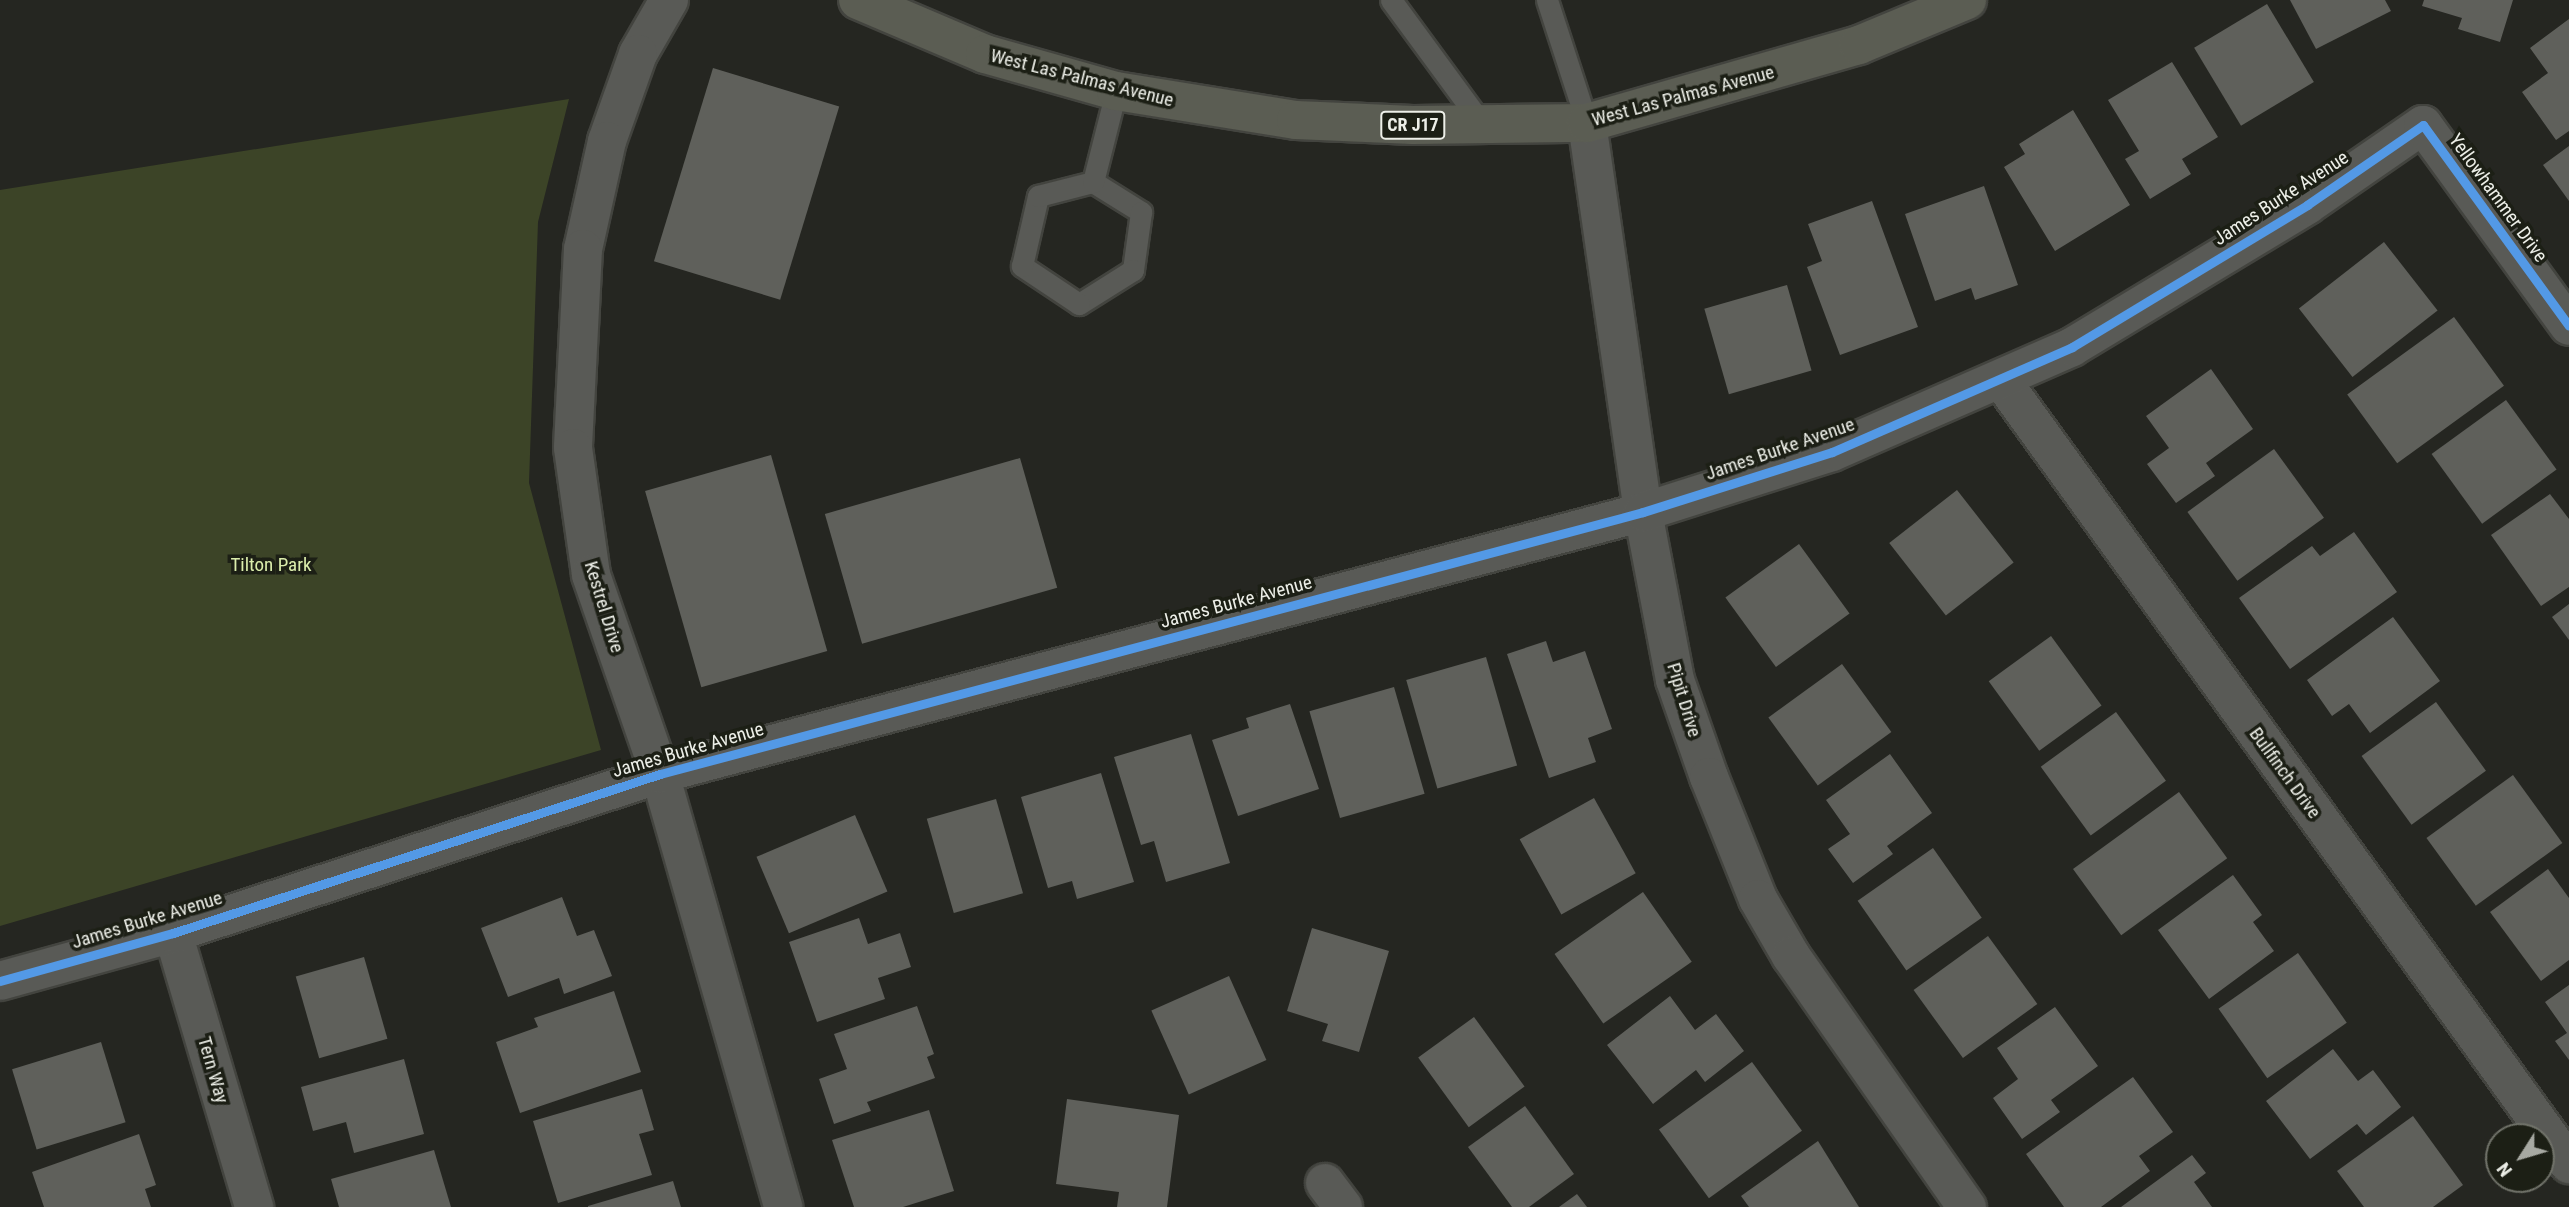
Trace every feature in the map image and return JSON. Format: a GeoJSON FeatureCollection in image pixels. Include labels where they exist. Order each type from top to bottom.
{"type":"FeatureCollection","features":[{"type":"Feature","properties":{"kind":"main road","name":"West Las Palmas Avenue"},"geometry":{"type":"LineString","coordinates":[[858,0],[985,54],[1116,91],[1296,120],[1482,124],[1587,123],[1846,49],[1967,0]]}},
{"type":"Feature","properties":{"kind":"street","name":"Kestrel Drive"},"geometry":{"type":"LineString","coordinates":[[669,0],[638,54],[607,141],[583,249],[573,448],[591,575],[660,774],[783,1207]]}},
{"type":"Feature","properties":{"kind":"street","name":"Pipit Drive"},"geometry":{"type":"LineString","coordinates":[[1587,123],[1643,512],[1675,680],[1758,899],[1838,1031],[1967,1207]]}},
{"type":"Feature","properties":{"kind":"street","name":"James Burke Avenue"},"geometry":{"type":"LineString","coordinates":[[0,981],[173,933],[660,774],[1643,512],[1832,452],[2002,382],[2179,285],[2423,125]]}},
{"type":"Feature","properties":{"kind":"street","name":"Yellowhammer Drive"},"geometry":{"type":"LineString","coordinates":[[2423,125],[2569,326]]}},
{"type":"Feature","properties":{"kind":"street","name":"Bullfinch Drive"},"geometry":{"type":"LineString","coordinates":[[2002,382],[2569,1164]]}},
{"type":"Feature","properties":{"kind":"street","name":"Tern Way"},"geometry":{"type":"LineString","coordinates":[[173,933],[254,1207]]}},
{"type":"Feature","properties":{"kind":"lane"},"geometry":{"type":"LineString","coordinates":[[1390,0],[1482,124]]}},
{"type":"Feature","properties":{"kind":"lane"},"geometry":{"type":"LineString","coordinates":[[1547,0],[1587,123]]}},
{"type":"Feature","properties":{"kind":"lane"},"geometry":{"type":"LineString","coordinates":[[1093,182],[1116,91]]}},
{"type":"Feature","properties":{"kind":"lane"},"geometry":{"type":"LineString","coordinates":[[1093,182],[1141,212],[1133,270],[1079,304],[1022,266],[1038,196],[1093,182]]}},
{"type":"Feature","properties":{"kind":"green space","name":"Tilton Park"},"geometry":{"type":"Polygon","coordinates":[[[569,99],[538,222],[529,483],[601,750],[0,926],[0,190],[569,99]]]}},
{"type":"Feature","properties":{"kind":"building"},"geometry":{"type":"Polygon","coordinates":[[[2290,0],[2385,0],[2391,11],[2316,49],[2290,0]]]}},
{"type":"Feature","properties":{"kind":"building"},"geometry":{"type":"Polygon","coordinates":[[[2424,0],[2513,0],[2500,42],[2458,29],[2462,18],[2422,6],[2424,0]]]}},
{"type":"Feature","properties":{"kind":"building"},"geometry":{"type":"Polygon","coordinates":[[[2267,4],[2314,82],[2241,126],[2194,48],[2267,4]]]}},
{"type":"Feature","properties":{"kind":"building"},"geometry":{"type":"Polygon","coordinates":[[[2569,19],[2569,131],[2556,140],[2522,92],[2548,73],[2530,48],[2569,19]]]}},
{"type":"Feature","properties":{"kind":"building"},"geometry":{"type":"Polygon","coordinates":[[[2172,62],[2218,137],[2182,159],[2191,174],[2150,199],[2125,159],[2139,151],[2108,100],[2172,62]]]}},
{"type":"Feature","properties":{"kind":"building"},"geometry":{"type":"Polygon","coordinates":[[[713,68],[839,107],[780,300],[654,261],[713,68]]]}},
{"type":"Feature","properties":{"kind":"building"},"geometry":{"type":"Polygon","coordinates":[[[2073,110],[2130,205],[2055,251],[2004,167],[2025,154],[2019,144],[2073,110]]]}},
{"type":"Feature","properties":{"kind":"building"},"geometry":{"type":"Polygon","coordinates":[[[2569,146],[2569,201],[2543,165],[2569,146]]]}},
{"type":"Feature","properties":{"kind":"building"},"geometry":{"type":"Polygon","coordinates":[[[1984,186],[2018,285],[1975,300],[1971,288],[1935,301],[1905,214],[1984,186]]]}},
{"type":"Feature","properties":{"kind":"building"},"geometry":{"type":"Polygon","coordinates":[[[1872,201],[1918,327],[1840,355],[1807,267],[1822,261],[1808,224],[1872,201]]]}},
{"type":"Feature","properties":{"kind":"building"},"geometry":{"type":"Polygon","coordinates":[[[2384,242],[2438,311],[2352,377],[2299,308],[2384,242]]]}},
{"type":"Feature","properties":{"kind":"building"},"geometry":{"type":"Polygon","coordinates":[[[1787,285],[1812,371],[1729,394],[1704,309],[1787,285]]]}},
{"type":"Feature","properties":{"kind":"building"},"geometry":{"type":"Polygon","coordinates":[[[2454,317],[2504,386],[2397,463],[2347,395],[2454,317]]]}},
{"type":"Feature","properties":{"kind":"building"},"geometry":{"type":"Polygon","coordinates":[[[2211,369],[2253,429],[2206,463],[2215,476],[2176,503],[2147,464],[2169,448],[2146,416],[2211,369]]]}},
{"type":"Feature","properties":{"kind":"building"},"geometry":{"type":"Polygon","coordinates":[[[2506,400],[2557,470],[2482,524],[2432,454],[2506,400]]]}},
{"type":"Feature","properties":{"kind":"building"},"geometry":{"type":"Polygon","coordinates":[[[2274,449],[2324,518],[2237,581],[2187,512],[2274,449]]]}},
{"type":"Feature","properties":{"kind":"building"},"geometry":{"type":"Polygon","coordinates":[[[771,455],[827,651],[701,687],[645,491],[771,455]]]}},
{"type":"Feature","properties":{"kind":"building"},"geometry":{"type":"Polygon","coordinates":[[[1020,458],[1057,588],[862,644],[825,514],[1020,458]]]}},
{"type":"Feature","properties":{"kind":"building"},"geometry":{"type":"Polygon","coordinates":[[[1957,490],[2014,562],[1946,615],[1889,543],[1957,490]]]}},
{"type":"Feature","properties":{"kind":"building"},"geometry":{"type":"Polygon","coordinates":[[[2550,494],[2569,519],[2569,587],[2541,606],[2491,535],[2550,494]]]}},
{"type":"Feature","properties":{"kind":"building"},"geometry":{"type":"Polygon","coordinates":[[[2354,532],[2397,592],[2290,669],[2239,598],[2312,546],[2320,556],[2354,532]]]}},
{"type":"Feature","properties":{"kind":"building"},"geometry":{"type":"Polygon","coordinates":[[[1799,544],[1850,614],[1776,667],[1725,597],[1799,544]]]}},
{"type":"Feature","properties":{"kind":"building"},"geometry":{"type":"Polygon","coordinates":[[[2569,604],[2569,640],[2552,617],[2569,604]]]}},
{"type":"Feature","properties":{"kind":"building"},"geometry":{"type":"Polygon","coordinates":[[[2393,617],[2440,681],[2370,733],[2349,704],[2332,716],[2307,680],[2393,617]]]}},
{"type":"Feature","properties":{"kind":"building"},"geometry":{"type":"Polygon","coordinates":[[[2051,636],[2102,706],[2039,751],[1989,681],[2051,636]]]}},
{"type":"Feature","properties":{"kind":"building"},"geometry":{"type":"Polygon","coordinates":[[[1546,641],[1553,662],[1585,651],[1612,729],[1588,738],[1596,762],[1549,778],[1507,654],[1546,641]]]}},
{"type":"Feature","properties":{"kind":"building"},"geometry":{"type":"Polygon","coordinates":[[[1486,657],[1517,766],[1437,789],[1406,680],[1486,657]]]}},
{"type":"Feature","properties":{"kind":"building"},"geometry":{"type":"Polygon","coordinates":[[[1842,664],[1891,732],[1818,785],[1768,717],[1842,664]]]}},
{"type":"Feature","properties":{"kind":"building"},"geometry":{"type":"Polygon","coordinates":[[[1394,687],[1425,794],[1340,818],[1309,711],[1394,687]]]}},
{"type":"Feature","properties":{"kind":"building"},"geometry":{"type":"Polygon","coordinates":[[[2436,702],[2486,771],[2412,825],[2362,756],[2436,702]]]}},
{"type":"Feature","properties":{"kind":"building"},"geometry":{"type":"Polygon","coordinates":[[[1290,704],[1319,789],[1238,816],[1212,740],[1249,728],[1246,718],[1290,704]]]}},
{"type":"Feature","properties":{"kind":"building"},"geometry":{"type":"Polygon","coordinates":[[[2116,712],[2166,781],[2091,835],[2041,767],[2116,712]]]}},
{"type":"Feature","properties":{"kind":"building"},"geometry":{"type":"Polygon","coordinates":[[[1191,734],[1230,863],[1166,882],[1154,841],[1141,845],[1114,757],[1191,734]]]}},
{"type":"Feature","properties":{"kind":"building"},"geometry":{"type":"Polygon","coordinates":[[[1890,754],[1932,813],[1887,846],[1893,854],[1853,883],[1828,849],[1850,834],[1826,800],[1890,754]]]}},
{"type":"Feature","properties":{"kind":"building"},"geometry":{"type":"Polygon","coordinates":[[[1101,773],[1134,882],[1077,899],[1072,881],[1048,888],[1021,797],[1101,773]]]}},
{"type":"Feature","properties":{"kind":"building"},"geometry":{"type":"Polygon","coordinates":[[[2513,775],[2562,843],[2476,906],[2426,838],[2513,775]]]}},
{"type":"Feature","properties":{"kind":"building"},"geometry":{"type":"Polygon","coordinates":[[[2179,792],[2227,858],[2121,935],[2073,869],[2179,792]]]}},
{"type":"Feature","properties":{"kind":"building"},"geometry":{"type":"Polygon","coordinates":[[[1594,798],[1636,873],[1561,914],[1520,839],[1594,798]]]}},
{"type":"Feature","properties":{"kind":"building"},"geometry":{"type":"Polygon","coordinates":[[[996,799],[1023,893],[954,913],[927,819],[996,799]]]}},
{"type":"Feature","properties":{"kind":"building"},"geometry":{"type":"Polygon","coordinates":[[[855,815],[887,891],[789,933],[757,857],[855,815]]]}},
{"type":"Feature","properties":{"kind":"building"},"geometry":{"type":"Polygon","coordinates":[[[1933,848],[1982,918],[1906,970],[1858,901],[1933,848]]]}},
{"type":"Feature","properties":{"kind":"building"},"geometry":{"type":"Polygon","coordinates":[[[2548,869],[2569,898],[2569,960],[2541,981],[2490,912],[2548,869]]]}},
{"type":"Feature","properties":{"kind":"building"},"geometry":{"type":"Polygon","coordinates":[[[2233,875],[2262,915],[2253,922],[2274,951],[2209,999],[2158,930],[2233,875]]]}},
{"type":"Feature","properties":{"kind":"building"},"geometry":{"type":"Polygon","coordinates":[[[1643,892],[1692,962],[1603,1024],[1555,954],[1643,892]]]}},
{"type":"Feature","properties":{"kind":"building"},"geometry":{"type":"Polygon","coordinates":[[[562,897],[577,936],[594,930],[612,976],[564,994],[559,978],[508,997],[481,928],[562,897]]]}},
{"type":"Feature","properties":{"kind":"building"},"geometry":{"type":"Polygon","coordinates":[[[859,918],[868,944],[900,933],[911,967],[878,978],[885,999],[817,1022],[789,942],[859,918]]]}},
{"type":"Feature","properties":{"kind":"building"},"geometry":{"type":"Polygon","coordinates":[[[1312,928],[1389,951],[1359,1052],[1322,1041],[1328,1024],[1287,1011],[1312,928]]]}},
{"type":"Feature","properties":{"kind":"building"},"geometry":{"type":"Polygon","coordinates":[[[1988,936],[2037,1004],[1963,1058],[1914,990],[1988,936]]]}},
{"type":"Feature","properties":{"kind":"building"},"geometry":{"type":"Polygon","coordinates":[[[2298,953],[2347,1023],[2267,1078],[2219,1009],[2298,953]]]}},
{"type":"Feature","properties":{"kind":"building"},"geometry":{"type":"Polygon","coordinates":[[[364,957],[387,1039],[319,1058],[296,977],[364,957]]]}},
{"type":"Feature","properties":{"kind":"building"},"geometry":{"type":"Polygon","coordinates":[[[1229,976],[1266,1060],[1189,1095],[1151,1011],[1229,976]]]}},
{"type":"Feature","properties":{"kind":"building"},"geometry":{"type":"Polygon","coordinates":[[[2569,985],[2569,1060],[2555,1041],[2567,1033],[2545,1002],[2569,985]]]}},
{"type":"Feature","properties":{"kind":"building"},"geometry":{"type":"Polygon","coordinates":[[[614,991],[641,1072],[520,1113],[496,1042],[538,1027],[534,1018],[614,991]]]}},
{"type":"Feature","properties":{"kind":"building"},"geometry":{"type":"Polygon","coordinates":[[[1670,996],[1695,1030],[1716,1014],[1744,1051],[1705,1082],[1696,1070],[1653,1104],[1607,1045],[1670,996]]]}},
{"type":"Feature","properties":{"kind":"building"},"geometry":{"type":"Polygon","coordinates":[[[917,1006],[934,1054],[927,1057],[935,1078],[867,1102],[871,1111],[834,1124],[819,1079],[847,1069],[834,1034],[917,1006]]]}},
{"type":"Feature","properties":{"kind":"building"},"geometry":{"type":"Polygon","coordinates":[[[2055,1007],[2098,1066],[2051,1100],[2060,1112],[2022,1139],[1993,1098],[2018,1079],[1997,1048],[2055,1007]]]}},
{"type":"Feature","properties":{"kind":"building"},"geometry":{"type":"Polygon","coordinates":[[[1474,1017],[1525,1087],[1469,1127],[1418,1058],[1474,1017]]]}},
{"type":"Feature","properties":{"kind":"building"},"geometry":{"type":"Polygon","coordinates":[[[101,1042],[126,1122],[37,1150],[12,1069],[101,1042]]]}},
{"type":"Feature","properties":{"kind":"building"},"geometry":{"type":"Polygon","coordinates":[[[2333,1049],[2358,1081],[2373,1070],[2401,1107],[2366,1135],[2357,1124],[2310,1159],[2266,1101],[2333,1049]]]}},
{"type":"Feature","properties":{"kind":"building"},"geometry":{"type":"Polygon","coordinates":[[[404,1059],[424,1134],[354,1153],[346,1122],[313,1131],[301,1087],[404,1059]]]}},
{"type":"Feature","properties":{"kind":"building"},"geometry":{"type":"Polygon","coordinates":[[[1752,1062],[1802,1131],[1709,1198],[1659,1130],[1752,1062]]]}},
{"type":"Feature","properties":{"kind":"building"},"geometry":{"type":"Polygon","coordinates":[[[2133,1077],[2173,1132],[2139,1156],[2150,1171],[2101,1207],[2064,1207],[2026,1154],[2133,1077]]]}},
{"type":"Feature","properties":{"kind":"building"},"geometry":{"type":"Polygon","coordinates":[[[642,1089],[654,1130],[639,1134],[652,1175],[558,1203],[533,1121],[642,1089]]]}},
{"type":"Feature","properties":{"kind":"building"},"geometry":{"type":"Polygon","coordinates":[[[1067,1099],[1179,1115],[1167,1207],[1117,1207],[1119,1192],[1056,1184],[1067,1099]]]}},
{"type":"Feature","properties":{"kind":"building"},"geometry":{"type":"Polygon","coordinates":[[[1525,1106],[1574,1174],[1529,1207],[1512,1207],[1468,1147],[1525,1106]]]}},
{"type":"Feature","properties":{"kind":"building"},"geometry":{"type":"Polygon","coordinates":[[[929,1110],[954,1191],[903,1207],[854,1207],[832,1140],[929,1110]]]}},
{"type":"Feature","properties":{"kind":"building"},"geometry":{"type":"Polygon","coordinates":[[[2413,1116],[2463,1185],[2433,1207],[2364,1207],[2337,1171],[2413,1116]]]}},
{"type":"Feature","properties":{"kind":"building"},"geometry":{"type":"Polygon","coordinates":[[[139,1134],[156,1185],[145,1189],[151,1207],[44,1207],[32,1172],[139,1134]]]}},
{"type":"Feature","properties":{"kind":"building"},"geometry":{"type":"Polygon","coordinates":[[[1818,1141],[1859,1207],[1749,1207],[1741,1196],[1818,1141]]]}},
{"type":"Feature","properties":{"kind":"building"},"geometry":{"type":"Polygon","coordinates":[[[434,1150],[451,1207],[339,1207],[331,1179],[434,1150]]]}},
{"type":"Feature","properties":{"kind":"building"},"geometry":{"type":"Polygon","coordinates":[[[2192,1155],[2206,1173],[2194,1182],[2212,1207],[2121,1207],[2192,1155]]]}},
{"type":"Feature","properties":{"kind":"building"},"geometry":{"type":"Polygon","coordinates":[[[673,1181],[681,1207],[588,1207],[588,1206],[673,1181]]]}},
{"type":"Feature","properties":{"kind":"building"},"geometry":{"type":"Polygon","coordinates":[[[1577,1194],[1587,1207],[1559,1207],[1577,1194]]]}},
{"type":"Feature","properties":{"kind":"cycle path"},"geometry":{"type":"LineString","coordinates":[[0,981],[173,933],[660,774],[1643,512],[1832,452],[2072,347],[2307,205],[2423,125],[2569,326]]}}]}
